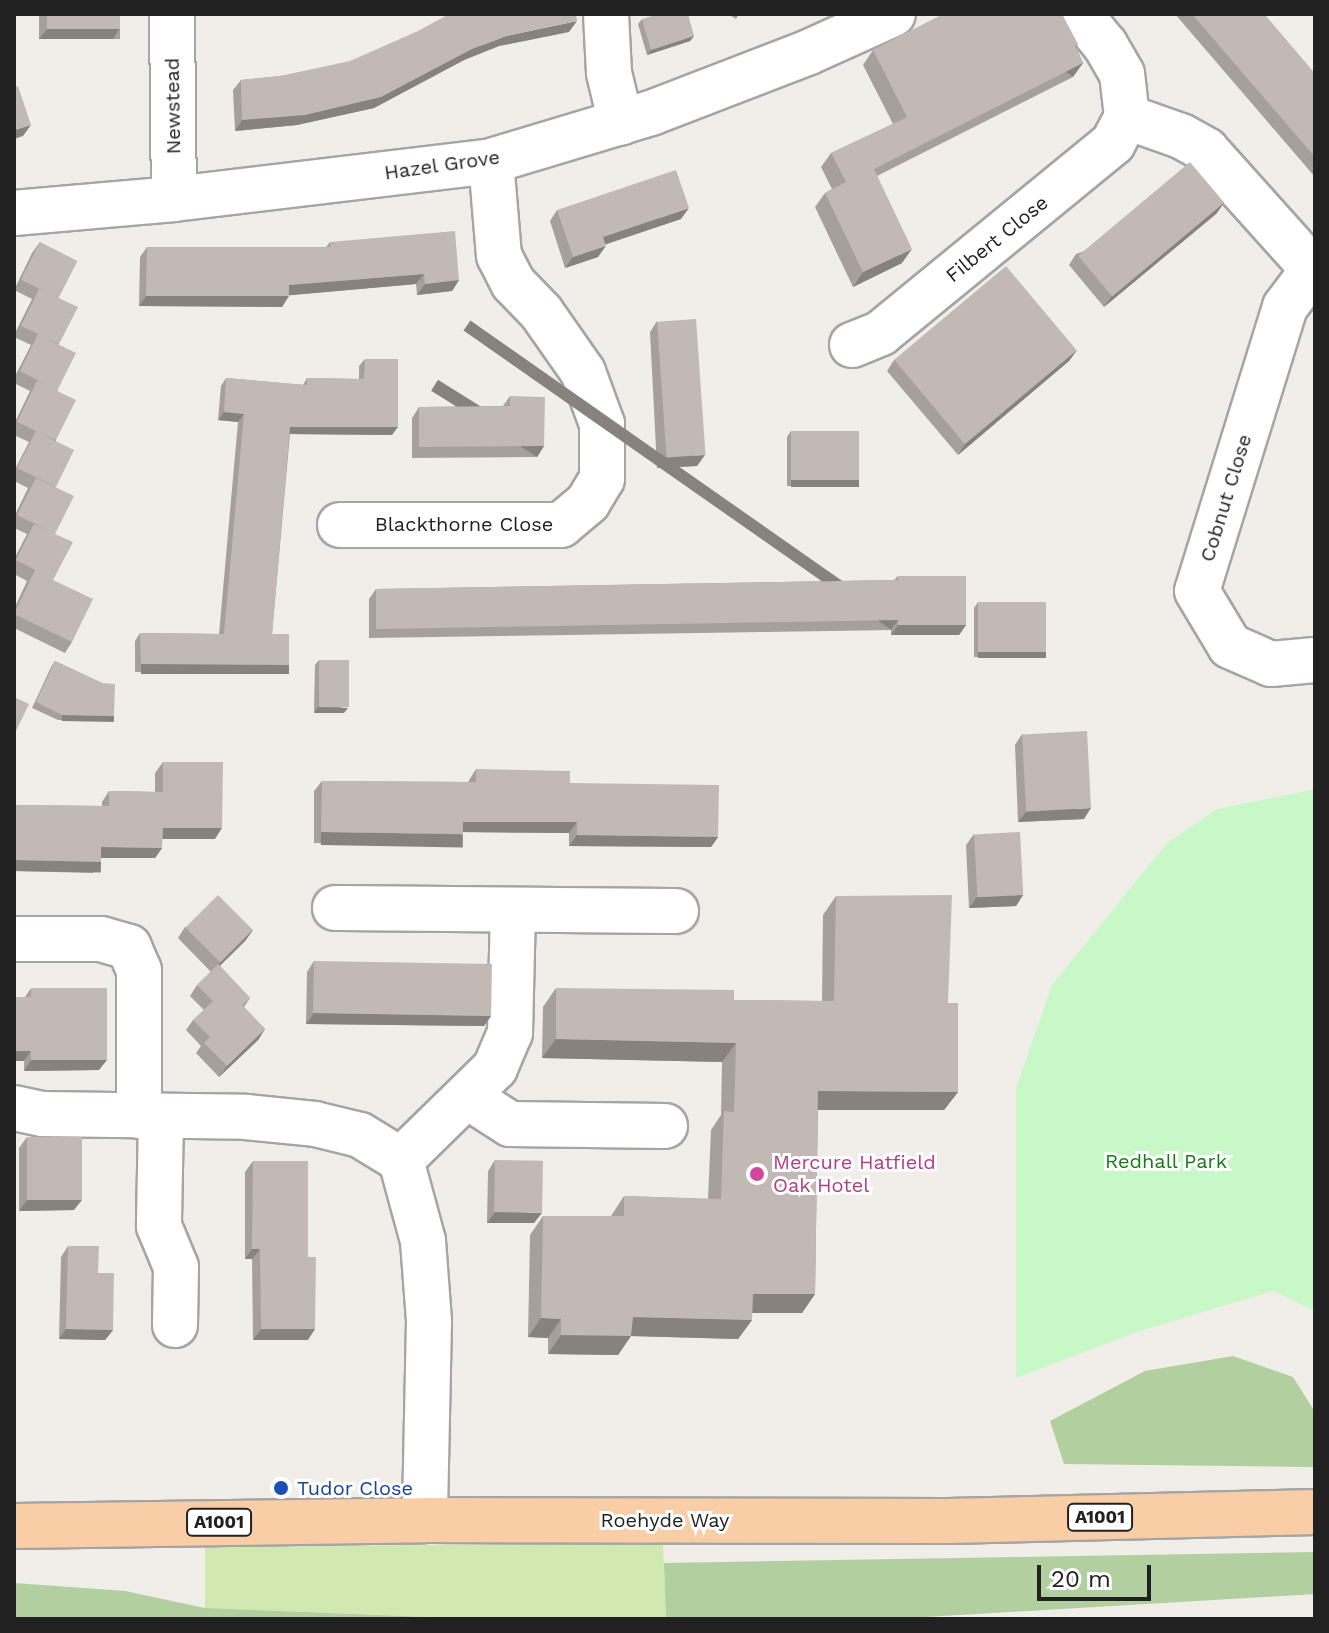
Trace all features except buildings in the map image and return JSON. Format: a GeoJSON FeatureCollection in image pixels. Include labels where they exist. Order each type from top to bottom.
{"type":"FeatureCollection","features":[{"type":"Feature","properties":{"kind":"main road","name":"Roehyde Way"},"geometry":{"type":"LineString","coordinates":[[14,1526],[425,1520],[948,1521],[1315,1512]]}},
{"type":"Feature","properties":{"kind":"street","name":"Newstead"},"geometry":{"type":"LineString","coordinates":[[172,14],[174,199]]}},
{"type":"Feature","properties":{"kind":"street"},"geometry":{"type":"LineString","coordinates":[[606,14],[609,73],[621,123]]}},
{"type":"Feature","properties":{"kind":"street","name":"Hazel Grove"},"geometry":{"type":"LineString","coordinates":[[14,213],[174,199],[491,161],[621,123],[809,52],[893,14]]}},
{"type":"Feature","properties":{"kind":"street"},"geometry":{"type":"LineString","coordinates":[[1080,14],[1122,74],[1127,117],[1181,136],[1206,150],[1314,267]]}},
{"type":"Feature","properties":{"kind":"street","name":"Filbert Close"},"geometry":{"type":"LineString","coordinates":[[852,345],[881,333],[1102,153],[1113,143],[1127,117]]}},
{"type":"Feature","properties":{"kind":"street","name":"Blackthorne Close"},"geometry":{"type":"LineString","coordinates":[[340,525],[561,525],[588,502],[602,479],[602,424],[583,372],[541,312],[513,283],[499,256],[491,161]]}},
{"type":"Feature","properties":{"kind":"street","name":"Cobnut Close"},"geometry":{"type":"LineString","coordinates":[[1314,267],[1285,307],[1197,591],[1230,646],[1271,664],[1315,660]]}},
{"type":"Feature","properties":{"kind":"street"},"geometry":{"type":"LineString","coordinates":[[335,908],[676,911]]}},
{"type":"Feature","properties":{"kind":"street"},"geometry":{"type":"LineString","coordinates":[[401,1160],[495,1068],[510,1033],[513,910]]}},
{"type":"Feature","properties":{"kind":"street"},"geometry":{"type":"LineString","coordinates":[[14,939],[101,939],[129,947],[139,970],[159,1226],[176,1267],[175,1325]]}},
{"type":"Feature","properties":{"kind":"street"},"geometry":{"type":"LineString","coordinates":[[468,1097],[510,1124],[665,1126]]}},
{"type":"Feature","properties":{"kind":"street"},"geometry":{"type":"LineString","coordinates":[[14,1108],[42,1114],[246,1117],[315,1124],[360,1135],[401,1160],[423,1241],[429,1321],[425,1520]]}},
{"type":"Feature","properties":{"kind":"green space","name":"Redhall Park"},"geometry":{"type":"Polygon","coordinates":[[[1315,789],[1315,1311],[1273,1291],[1137,1332],[1016,1378],[1016,1088],[1052,985],[1167,843],[1217,809],[1315,789]]]}},
{"type":"Feature","properties":{"kind":"green space"},"geometry":{"type":"Polygon","coordinates":[[[1233,1356],[1293,1377],[1315,1412],[1315,1467],[1064,1464],[1050,1421],[1145,1371],[1233,1356]]]}},
{"type":"Feature","properties":{"kind":"green space"},"geometry":{"type":"Polygon","coordinates":[[[663,1543],[666,1619],[478,1619],[205,1608],[205,1547],[663,1543]]]}},
{"type":"Feature","properties":{"kind":"green space"},"geometry":{"type":"Polygon","coordinates":[[[1315,1552],[1315,1594],[893,1619],[666,1619],[664,1563],[1315,1552]]]}},
{"type":"Feature","properties":{"kind":"green space"},"geometry":{"type":"Polygon","coordinates":[[[14,1583],[125,1591],[205,1608],[478,1619],[14,1619],[14,1583]]]}},
{"type":"Feature","properties":{"kind":"place","name":"Mercure Hatfield Oak Hotel"},"geometry":{"type":"Point","coordinates":[757,1174]}},
{"type":"Feature","properties":{"kind":"place","name":"Tudor Close"},"geometry":{"type":"Point","coordinates":[281,1488]}}]}
